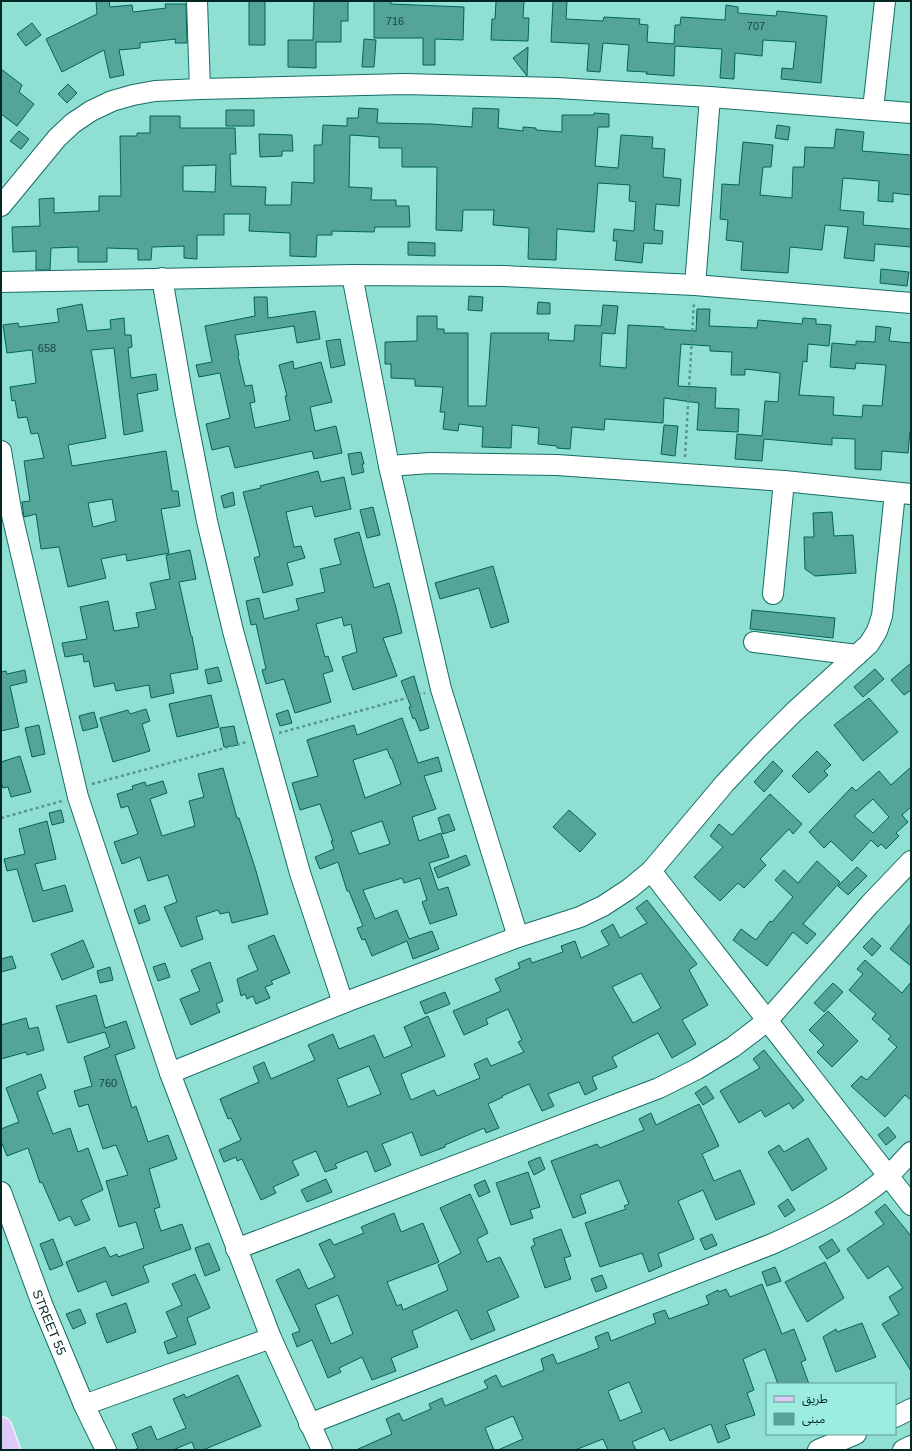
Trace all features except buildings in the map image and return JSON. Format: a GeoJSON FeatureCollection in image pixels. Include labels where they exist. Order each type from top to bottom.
{"type":"FeatureCollection","features":[{"type":"Feature","properties":{"kind":"main road"},"geometry":{"type":"LineString","coordinates":[[1,1428],[9,1450]]}},
{"type":"Feature","properties":{"kind":"street"},"geometry":{"type":"LineString","coordinates":[[197,1],[200,89]]}},
{"type":"Feature","properties":{"kind":"street"},"geometry":{"type":"LineString","coordinates":[[873,109],[885,1]]}},
{"type":"Feature","properties":{"kind":"street"},"geometry":{"type":"LineString","coordinates":[[1,206],[57,138],[73,123],[91,111],[112,101],[133,94],[155,91],[404,84],[557,88],[710,97],[911,113]]}},
{"type":"Feature","properties":{"kind":"street"},"geometry":{"type":"LineString","coordinates":[[695,285],[710,97]]}},
{"type":"Feature","properties":{"kind":"street"},"geometry":{"type":"LineString","coordinates":[[352,275],[389,466],[441,689],[518,938]]}},
{"type":"Feature","properties":{"kind":"street"},"geometry":{"type":"LineString","coordinates":[[1,282],[352,275],[504,276],[695,285],[911,303]]}},
{"type":"Feature","properties":{"kind":"street"},"geometry":{"type":"LineString","coordinates":[[162,278],[185,412],[207,521],[233,631],[300,873],[343,1003]]}},
{"type":"Feature","properties":{"kind":"street"},"geometry":{"type":"LineString","coordinates":[[1,451],[7,516],[78,797],[170,1073],[271,1338],[322,1450]]}},
{"type":"Feature","properties":{"kind":"street"},"geometry":{"type":"LineString","coordinates":[[170,1073],[343,1003],[518,938],[580,917],[603,906],[651,871],[725,784],[758,748],[794,712],[869,644],[877,631],[882,616],[903,494],[784,481],[550,465],[430,463],[389,466]]}},
{"type":"Feature","properties":{"kind":"street"},"geometry":{"type":"LineString","coordinates":[[773,594],[784,481]]}},
{"type":"Feature","properties":{"kind":"street"},"geometry":{"type":"LineString","coordinates":[[754,642],[857,655]]}},
{"type":"Feature","properties":{"kind":"street"},"geometry":{"type":"LineString","coordinates":[[236,1249],[659,1088],[697,1069],[733,1047],[767,1021],[870,904],[910,865]]}},
{"type":"Feature","properties":{"kind":"street"},"geometry":{"type":"LineString","coordinates":[[651,871],[911,1205]]}},
{"type":"Feature","properties":{"kind":"street"},"geometry":{"type":"LineString","coordinates":[[309,1424],[772,1244],[815,1225],[856,1200],[888,1176],[911,1152]]}},
{"type":"Feature","properties":{"kind":"street","name":"STREET 55"},"geometry":{"type":"LineString","coordinates":[[1,1192],[42,1304],[84,1405],[106,1450]]}},
{"type":"Feature","properties":{"kind":"street"},"geometry":{"type":"LineString","coordinates":[[84,1405],[271,1338]]}},
{"type":"Feature","properties":{"kind":"street"},"geometry":{"type":"LineString","coordinates":[[896,1416],[911,1408]]}},
{"type":"Feature","properties":{"kind":"street"},"geometry":{"type":"LineString","coordinates":[[818,1450],[854,1435]]}},
{"type":"Feature","properties":{"kind":"street"},"geometry":{"type":"LineString","coordinates":[[903,1450],[911,1446]]}},
{"type":"Feature","properties":{"kind":"path"},"geometry":{"type":"LineString","coordinates":[[684,474],[695,285]]}},
{"type":"Feature","properties":{"kind":"path"},"geometry":{"type":"LineString","coordinates":[[1,818],[78,797]]}}]}
